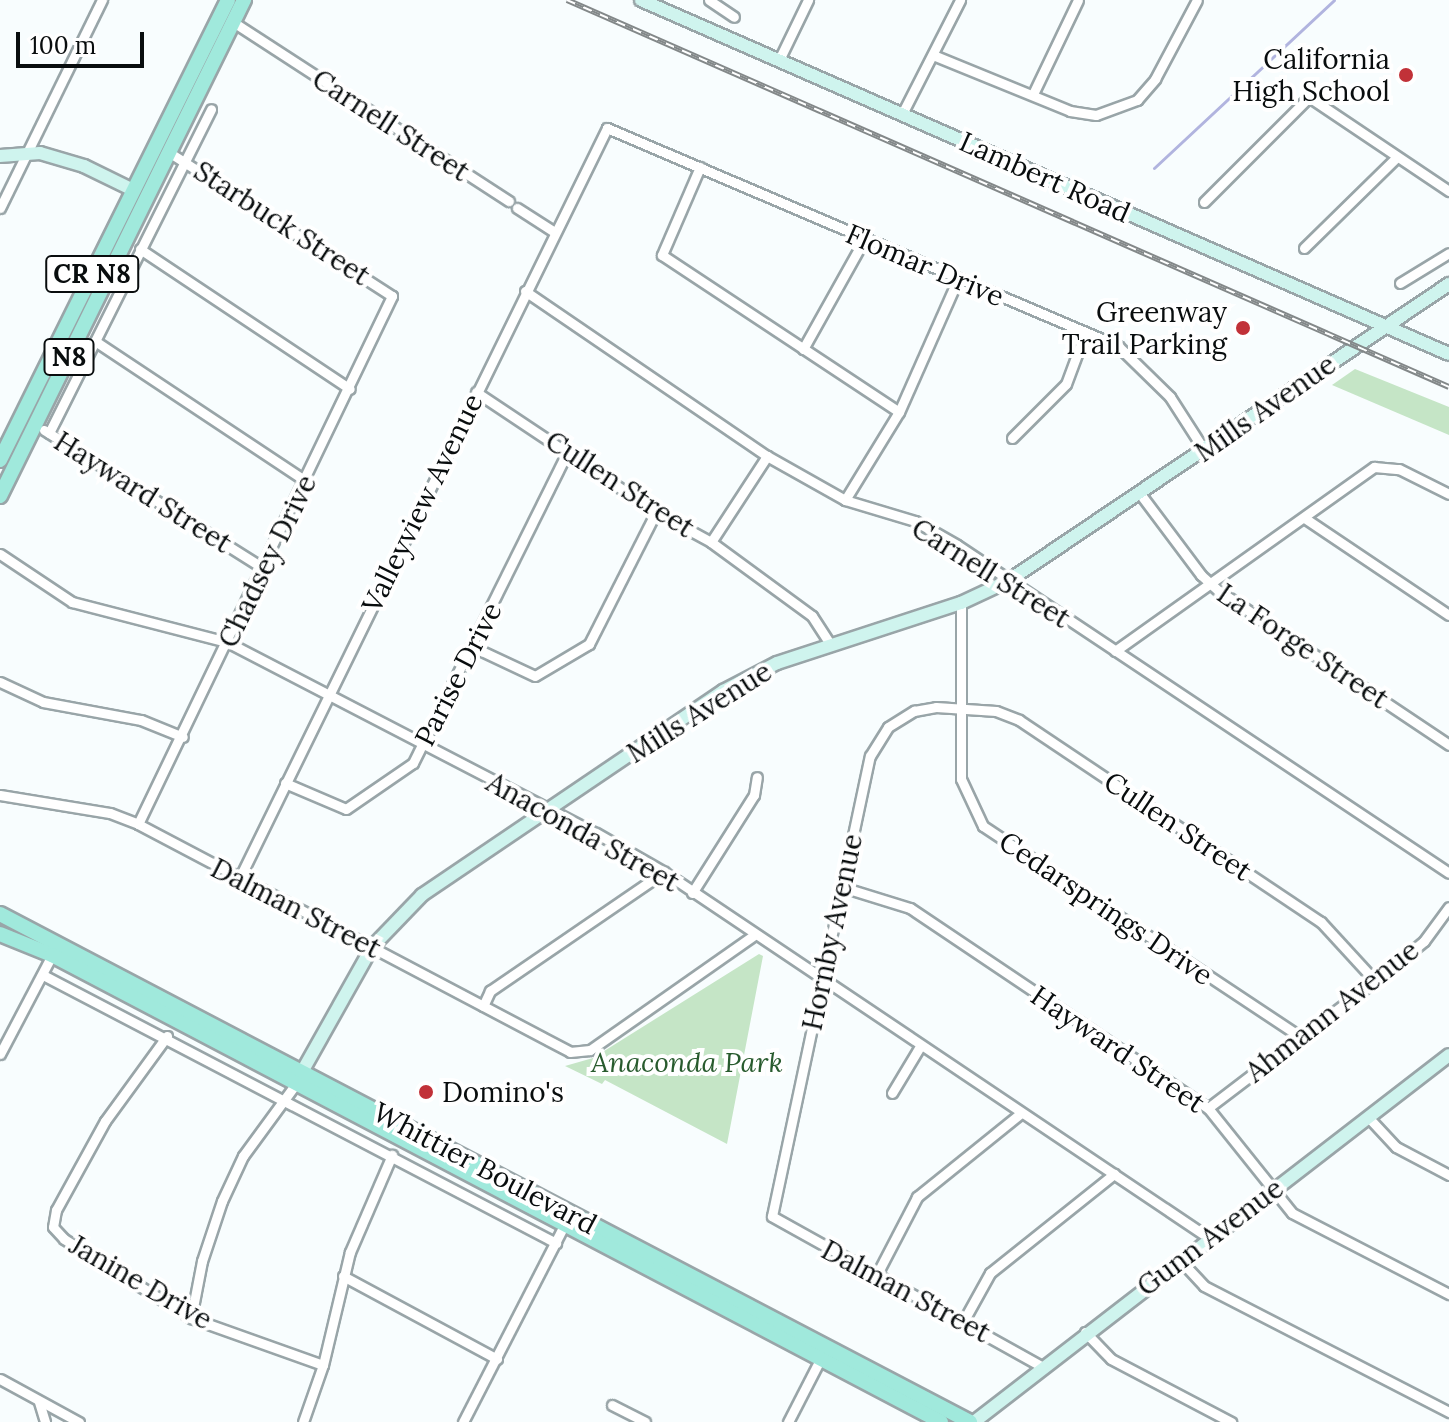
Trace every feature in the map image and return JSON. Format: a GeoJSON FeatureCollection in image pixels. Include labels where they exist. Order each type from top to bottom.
{"type":"FeatureCollection","features":[{"type":"Feature","properties":{"kind":"main road","name":"CR N8"},"geometry":{"type":"LineString","coordinates":[[227,19],[228,0]]}},
{"type":"Feature","properties":{"kind":"main road","name":"CR N8"},"geometry":{"type":"LineString","coordinates":[[0,460],[163,150],[227,19],[244,0]]}},
{"type":"Feature","properties":{"kind":"main road","name":"CR N8"},"geometry":{"type":"LineString","coordinates":[[102,290],[140,194]]}},
{"type":"Feature","properties":{"kind":"main road","name":"N8"},"geometry":{"type":"LineString","coordinates":[[36,425],[102,290]]}},
{"type":"Feature","properties":{"kind":"main road"},"geometry":{"type":"LineString","coordinates":[[0,496],[36,425]]}},
{"type":"Feature","properties":{"kind":"main road","name":"Whittier Boulevard"},"geometry":{"type":"LineString","coordinates":[[0,914],[55,949],[295,1085],[568,1220],[824,1353],[972,1422]]}},
{"type":"Feature","properties":{"kind":"main road","name":"Whittier Boulevard"},"geometry":{"type":"LineString","coordinates":[[0,934],[55,949],[303,1071],[568,1220]]}},
{"type":"Feature","properties":{"kind":"main road","name":"Whittier Boulevard"},"geometry":{"type":"LineString","coordinates":[[824,1353],[941,1422]]}},
{"type":"Feature","properties":{"kind":"street"},"geometry":{"type":"LineString","coordinates":[[0,208],[102,0]]}},
{"type":"Feature","properties":{"kind":"street","name":"Lambert Road"},"geometry":{"type":"LineString","coordinates":[[641,0],[1449,354]]}},
{"type":"Feature","properties":{"kind":"street"},"geometry":{"type":"LineString","coordinates":[[709,0],[734,17]]}},
{"type":"Feature","properties":{"kind":"street"},"geometry":{"type":"LineString","coordinates":[[779,60],[808,0]]}},
{"type":"Feature","properties":{"kind":"street"},"geometry":{"type":"LineString","coordinates":[[902,114],[960,0]]}},
{"type":"Feature","properties":{"kind":"street"},"geometry":{"type":"LineString","coordinates":[[1033,94],[1078,0]]}},
{"type":"Feature","properties":{"kind":"street"},"geometry":{"type":"LineString","coordinates":[[933,55],[1070,111],[1096,115],[1137,100],[1155,79],[1197,0]]}},
{"type":"Feature","properties":{"kind":"street","name":"Carnell Street"},"geometry":{"type":"LineString","coordinates":[[227,19],[553,231]]}},
{"type":"Feature","properties":{"kind":"street"},"geometry":{"type":"LineString","coordinates":[[1204,202],[1309,97],[1449,191]]}},
{"type":"Feature","properties":{"kind":"street"},"geometry":{"type":"LineString","coordinates":[[49,433],[211,109]]}},
{"type":"Feature","properties":{"kind":"street","name":"Flomar Drive"},"geometry":{"type":"LineString","coordinates":[[607,128],[1118,346],[1141,365],[1170,397],[1204,450]]}},
{"type":"Feature","properties":{"kind":"street","name":"Valleyview Avenue"},"geometry":{"type":"LineString","coordinates":[[239,879],[553,231],[607,128]]}},
{"type":"Feature","properties":{"kind":"street","name":"Starbuck Street"},"geometry":{"type":"LineString","coordinates":[[163,150],[185,159],[392,296]]}},
{"type":"Feature","properties":{"kind":"street"},"geometry":{"type":"LineString","coordinates":[[0,156],[29,153],[84,166],[140,194]]}},
{"type":"Feature","properties":{"kind":"street"},"geometry":{"type":"LineString","coordinates":[[1304,248],[1397,157]]}},
{"type":"Feature","properties":{"kind":"street"},"geometry":{"type":"LineString","coordinates":[[700,167],[662,255],[899,412]]}},
{"type":"Feature","properties":{"kind":"street"},"geometry":{"type":"LineString","coordinates":[[803,349],[864,240]]}},
{"type":"Feature","properties":{"kind":"street"},"geometry":{"type":"LineString","coordinates":[[140,249],[350,389]]}},
{"type":"Feature","properties":{"kind":"street"},"geometry":{"type":"LineString","coordinates":[[1400,283],[1449,253]]}},
{"type":"Feature","properties":{"kind":"street"},"geometry":{"type":"LineString","coordinates":[[845,500],[899,412],[958,279]]}},
{"type":"Feature","properties":{"kind":"street","name":"Mills Avenue"},"geometry":{"type":"LineString","coordinates":[[191,1318],[202,1261],[222,1201],[243,1156],[295,1085],[372,947],[422,895],[723,691],[830,644],[961,603],[1008,581],[1141,495],[1449,284]]}},
{"type":"Feature","properties":{"kind":"street","name":"Carnell Street"},"geometry":{"type":"LineString","coordinates":[[525,291],[767,456],[845,500],[915,521],[1449,873]]}},
{"type":"Feature","properties":{"kind":"street","name":"Chadsey Drive"},"geometry":{"type":"LineString","coordinates":[[138,824],[265,569],[392,296]]}},
{"type":"Feature","properties":{"kind":"street"},"geometry":{"type":"LineString","coordinates":[[1012,438],[1066,384],[1085,333]]}},
{"type":"Feature","properties":{"kind":"street"},"geometry":{"type":"LineString","coordinates":[[95,341],[306,481]]}},
{"type":"Feature","properties":{"kind":"street","name":"Cullen Street"},"geometry":{"type":"LineString","coordinates":[[476,392],[656,512],[711,542],[812,616],[830,644]]}},
{"type":"Feature","properties":{"kind":"street","name":"Hayward Street"},"geometry":{"type":"LineString","coordinates":[[21,418],[265,569]]}},
{"type":"Feature","properties":{"kind":"street","name":"Parise Drive"},"geometry":{"type":"LineString","coordinates":[[285,783],[346,809],[413,763],[568,451]]}},
{"type":"Feature","properties":{"kind":"street"},"geometry":{"type":"LineString","coordinates":[[711,542],[767,456]]}},
{"type":"Feature","properties":{"kind":"street"},"geometry":{"type":"LineString","coordinates":[[1115,651],[1209,582],[1306,519],[1374,467],[1399,469],[1449,494]]}},
{"type":"Feature","properties":{"kind":"street","name":"La Forge Street"},"geometry":{"type":"LineString","coordinates":[[1141,495],[1209,582],[1449,745]]}},
{"type":"Feature","properties":{"kind":"street"},"geometry":{"type":"LineString","coordinates":[[473,647],[535,676],[589,644],[656,512]]}},
{"type":"Feature","properties":{"kind":"street"},"geometry":{"type":"LineString","coordinates":[[1306,519],[1449,615]]}},
{"type":"Feature","properties":{"kind":"street","name":"Anaconda Street"},"geometry":{"type":"LineString","coordinates":[[0,554],[72,602],[227,642],[664,872],[919,1048],[1209,1238]]}},
{"type":"Feature","properties":{"kind":"street","name":"Cedarsprings Drive"},"geometry":{"type":"LineString","coordinates":[[961,603],[961,779],[983,826],[1300,1037]]}},
{"type":"Feature","properties":{"kind":"street"},"geometry":{"type":"LineString","coordinates":[[0,682],[43,702],[141,720],[183,737]]}},
{"type":"Feature","properties":{"kind":"street","name":"Cullen Street"},"geometry":{"type":"LineString","coordinates":[[960,707],[996,711],[1041,733],[1321,922],[1375,981]]}},
{"type":"Feature","properties":{"kind":"street","name":"Hornby Avenue"},"geometry":{"type":"LineString","coordinates":[[772,1216],[870,756],[888,727],[914,711],[960,707]]}},
{"type":"Feature","properties":{"kind":"street"},"geometry":{"type":"LineString","coordinates":[[692,893],[754,795],[757,777]]}},
{"type":"Feature","properties":{"kind":"street","name":"Dalman Street"},"geometry":{"type":"LineString","coordinates":[[0,795],[110,813],[138,824],[570,1052],[581,1053],[753,936]]}},
{"type":"Feature","properties":{"kind":"street"},"geometry":{"type":"LineString","coordinates":[[483,1006],[490,991],[664,872]]}},
{"type":"Feature","properties":{"kind":"street","name":"Hayward Street"},"geometry":{"type":"LineString","coordinates":[[842,887],[910,908],[1208,1108],[1292,1213],[1449,1294]]}},
{"type":"Feature","properties":{"kind":"street","name":"Ahmann Avenue"},"geometry":{"type":"LineString","coordinates":[[1208,1108],[1424,941],[1449,907]]}},
{"type":"Feature","properties":{"kind":"street"},"geometry":{"type":"LineString","coordinates":[[0,1054],[55,949]]}},
{"type":"Feature","properties":{"kind":"street","name":"Whittier Boulevard"},"geometry":{"type":"LineString","coordinates":[[43,975],[167,1036],[556,1243]]}},
{"type":"Feature","properties":{"kind":"street","name":"Janine Drive"},"geometry":{"type":"LineString","coordinates":[[167,1036],[105,1121],[56,1210],[53,1227],[64,1239],[191,1318],[323,1365]]}},
{"type":"Feature","properties":{"kind":"street"},"geometry":{"type":"LineString","coordinates":[[892,1093],[919,1048]]}},
{"type":"Feature","properties":{"kind":"street","name":"Gunn Avenue"},"geometry":{"type":"LineString","coordinates":[[972,1422],[1085,1332],[1449,1055]]}},
{"type":"Feature","properties":{"kind":"street"},"geometry":{"type":"LineString","coordinates":[[877,1274],[917,1197],[1020,1114]]}},
{"type":"Feature","properties":{"kind":"street"},"geometry":{"type":"LineString","coordinates":[[1368,1117],[1396,1147],[1449,1175]]}},
{"type":"Feature","properties":{"kind":"street"},"geometry":{"type":"LineString","coordinates":[[303,1422],[323,1365],[343,1276],[392,1155]]}},
{"type":"Feature","properties":{"kind":"street"},"geometry":{"type":"LineString","coordinates":[[964,1320],[990,1273],[1114,1174]]}},
{"type":"Feature","properties":{"kind":"street","name":"Dalman Street"},"geometry":{"type":"LineString","coordinates":[[772,1216],[964,1320],[1041,1366]]}},
{"type":"Feature","properties":{"kind":"street"},"geometry":{"type":"LineString","coordinates":[[463,1422],[568,1220]]}},
{"type":"Feature","properties":{"kind":"street"},"geometry":{"type":"LineString","coordinates":[[1180,1260],[1204,1286],[1449,1412]]}},
{"type":"Feature","properties":{"kind":"street"},"geometry":{"type":"LineString","coordinates":[[343,1276],[497,1359]]}},
{"type":"Feature","properties":{"kind":"street"},"geometry":{"type":"LineString","coordinates":[[1085,1332],[1111,1359],[1231,1422]]}},
{"type":"Feature","properties":{"kind":"street"},"geometry":{"type":"LineString","coordinates":[[788,1422],[824,1353]]}},
{"type":"Feature","properties":{"kind":"street"},"geometry":{"type":"LineString","coordinates":[[0,1379],[79,1422]]}},
{"type":"Feature","properties":{"kind":"street"},"geometry":{"type":"LineString","coordinates":[[39,1402],[45,1422]]}},
{"type":"Feature","properties":{"kind":"street"},"geometry":{"type":"LineString","coordinates":[[612,1405],[645,1422]]}},
{"type":"Feature","properties":{"kind":"green space"},"geometry":{"type":"Polygon","coordinates":[[[1355,369],[1449,407],[1449,435],[1332,385],[1355,369]]]}},
{"type":"Feature","properties":{"kind":"green space","name":"Anaconda Park"},"geometry":{"type":"Polygon","coordinates":[[[759,954],[763,956],[727,1144],[605,1080],[602,1084],[565,1066],[593,1058],[759,954]]]}},
{"type":"Feature","properties":{"kind":"waterway"},"geometry":{"type":"LineString","coordinates":[[1154,168],[1334,0]]}},
{"type":"Feature","properties":{"kind":"railway"},"geometry":{"type":"LineString","coordinates":[[567,0],[1449,387]]}},
{"type":"Feature","properties":{"kind":"place","name":"California High School"},"geometry":{"type":"Point","coordinates":[1406,75]}},
{"type":"Feature","properties":{"kind":"place","name":"Greenway Trail Parking"},"geometry":{"type":"Point","coordinates":[1243,328]}},
{"type":"Feature","properties":{"kind":"place","name":"Domino's"},"geometry":{"type":"Point","coordinates":[426,1092]}}]}
